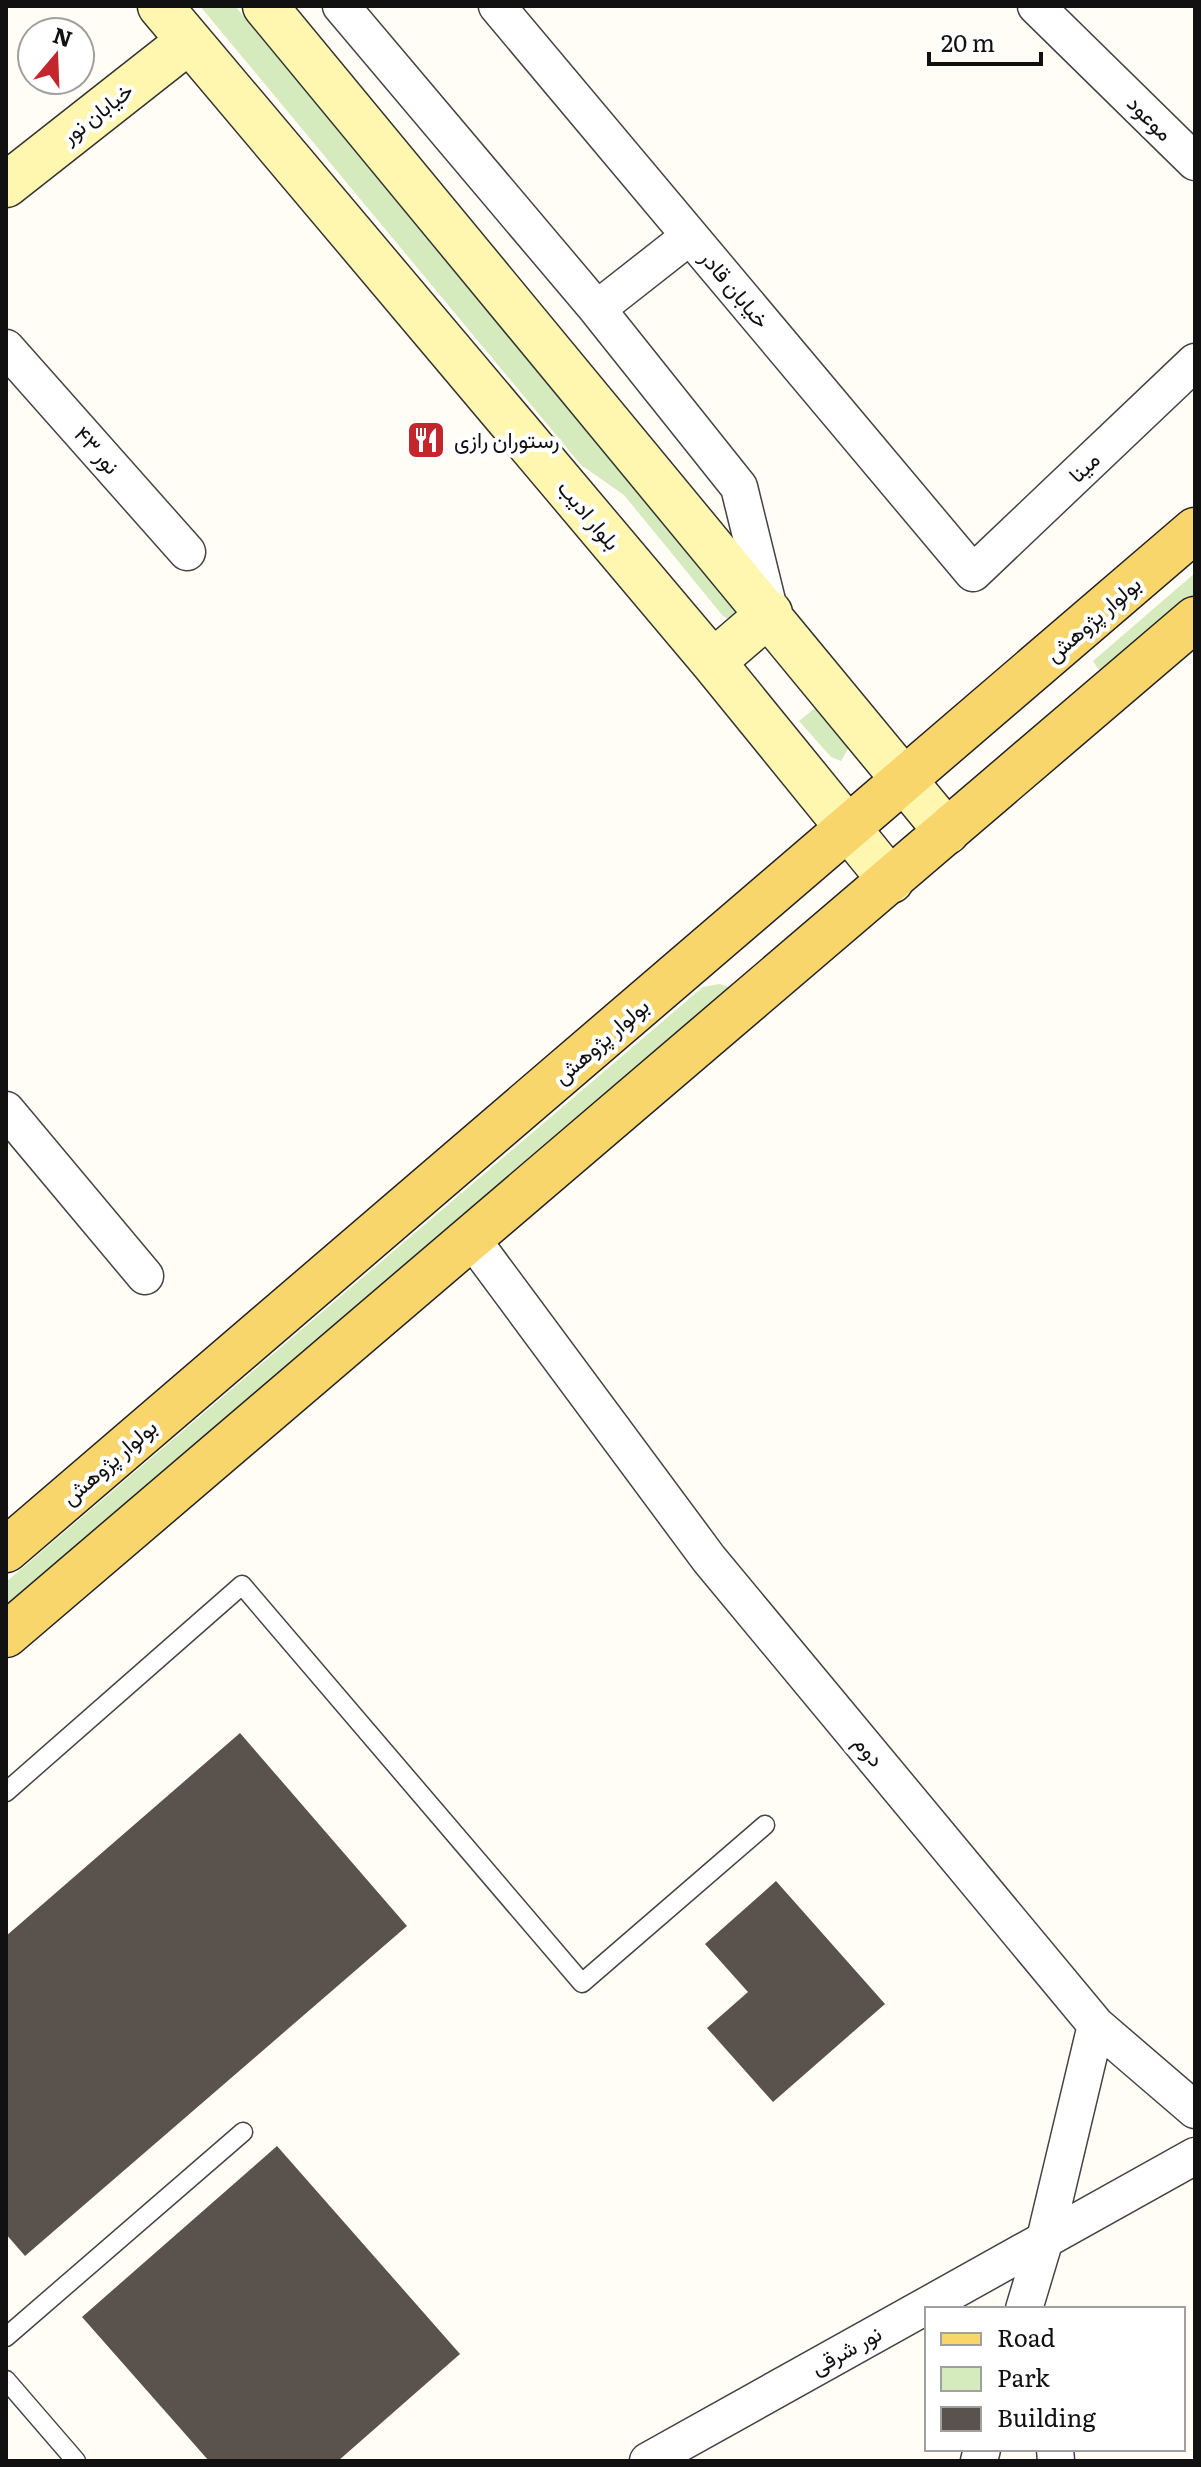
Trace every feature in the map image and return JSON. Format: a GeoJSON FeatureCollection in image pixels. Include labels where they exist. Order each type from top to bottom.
{"type":"FeatureCollection","features":[{"type":"Feature","properties":{"kind":"main road","name":"بلوار ادیب"},"geometry":{"type":"LineString","coordinates":[[160,6],[713,662],[891,881]]}},
{"type":"Feature","properties":{"kind":"main road"},"geometry":{"type":"LineString","coordinates":[[265,6],[770,613],[947,832]]}},
{"type":"Feature","properties":{"kind":"main road","name":"خیابان نور"},"geometry":{"type":"LineString","coordinates":[[6,185],[189,41]]}},
{"type":"Feature","properties":{"kind":"main road","name":"بولوار پژوهش"},"geometry":{"type":"LineString","coordinates":[[6,1550],[1195,530]]}},
{"type":"Feature","properties":{"kind":"main road"},"geometry":{"type":"LineString","coordinates":[[713,662],[770,613]]}},
{"type":"Feature","properties":{"kind":"main road"},"geometry":{"type":"LineString","coordinates":[[6,1635],[1195,619]]}},
{"type":"Feature","properties":{"kind":"street"},"geometry":{"type":"LineString","coordinates":[[341,6],[597,309],[739,487],[770,613]]}},
{"type":"Feature","properties":{"kind":"street","name":"خیابان قادر"},"geometry":{"type":"LineString","coordinates":[[497,6],[973,573]]}},
{"type":"Feature","properties":{"kind":"street","name":"موعود"},"geometry":{"type":"LineString","coordinates":[[1036,6],[1195,162]]}},
{"type":"Feature","properties":{"kind":"street"},"geometry":{"type":"LineString","coordinates":[[597,309],[690,236]]}},
{"type":"Feature","properties":{"kind":"street","name":"نور ۴۳"},"geometry":{"type":"LineString","coordinates":[[6,348],[187,552]]}},
{"type":"Feature","properties":{"kind":"street","name":"مینا"},"geometry":{"type":"LineString","coordinates":[[973,573],[1195,362]]}},
{"type":"Feature","properties":{"kind":"street"},"geometry":{"type":"LineString","coordinates":[[6,1110],[145,1276]]}},
{"type":"Feature","properties":{"kind":"street","name":"دوم"},"geometry":{"type":"LineString","coordinates":[[471,1238],[709,1559],[1096,2025],[1195,2110]]}},
{"type":"Feature","properties":{"kind":"street"},"geometry":{"type":"LineString","coordinates":[[1025,2307],[1045,2239],[1096,2025]]}},
{"type":"Feature","properties":{"kind":"street","name":"نور شرقی"},"geometry":{"type":"LineString","coordinates":[[648,2461],[1195,2156]]}},
{"type":"Feature","properties":{"kind":"street"},"geometry":{"type":"LineString","coordinates":[[1045,2239],[1048,2307]]}},
{"type":"Feature","properties":{"kind":"lane"},"geometry":{"type":"LineString","coordinates":[[6,1792],[242,1585],[582,1983],[765,1825]]}},
{"type":"Feature","properties":{"kind":"lane"},"geometry":{"type":"LineString","coordinates":[[6,2337],[243,2132]]}},
{"type":"Feature","properties":{"kind":"lane"},"geometry":{"type":"LineString","coordinates":[[6,2380],[76,2461]]}},
{"type":"Feature","properties":{"kind":"green space"},"geometry":{"type":"Polygon","coordinates":[[[200,6],[235,6],[734,606],[736,617],[731,621],[723,616],[624,495],[581,465],[200,6]]]}},
{"type":"Feature","properties":{"kind":"green space"},"geometry":{"type":"Polygon","coordinates":[[[1195,573],[1195,597],[1110,670],[1098,669],[1093,661],[1195,573]]]}},
{"type":"Feature","properties":{"kind":"green space"},"geometry":{"type":"Polygon","coordinates":[[[815,708],[849,747],[841,761],[831,757],[799,721],[815,708]]]}},
{"type":"Feature","properties":{"kind":"green space"},"geometry":{"type":"Polygon","coordinates":[[[719,984],[730,987],[727,996],[6,1617],[6,1582],[703,987],[719,984]]]}},
{"type":"Feature","properties":{"kind":"building"},"geometry":{"type":"Polygon","coordinates":[[[240,1733],[407,1926],[25,2256],[6,2234],[6,1936],[240,1733]]]}},
{"type":"Feature","properties":{"kind":"building"},"geometry":{"type":"Polygon","coordinates":[[[776,1881],[885,2004],[773,2102],[707,2028],[748,1992],[705,1944],[776,1881]]]}},
{"type":"Feature","properties":{"kind":"building"},"geometry":{"type":"Polygon","coordinates":[[[277,2146],[460,2354],[338,2461],[209,2461],[82,2317],[277,2146]]]}},
{"type":"Feature","properties":{"kind":"place","name":"رستوران رازی"},"geometry":{"type":"Point","coordinates":[426,440]}}]}
